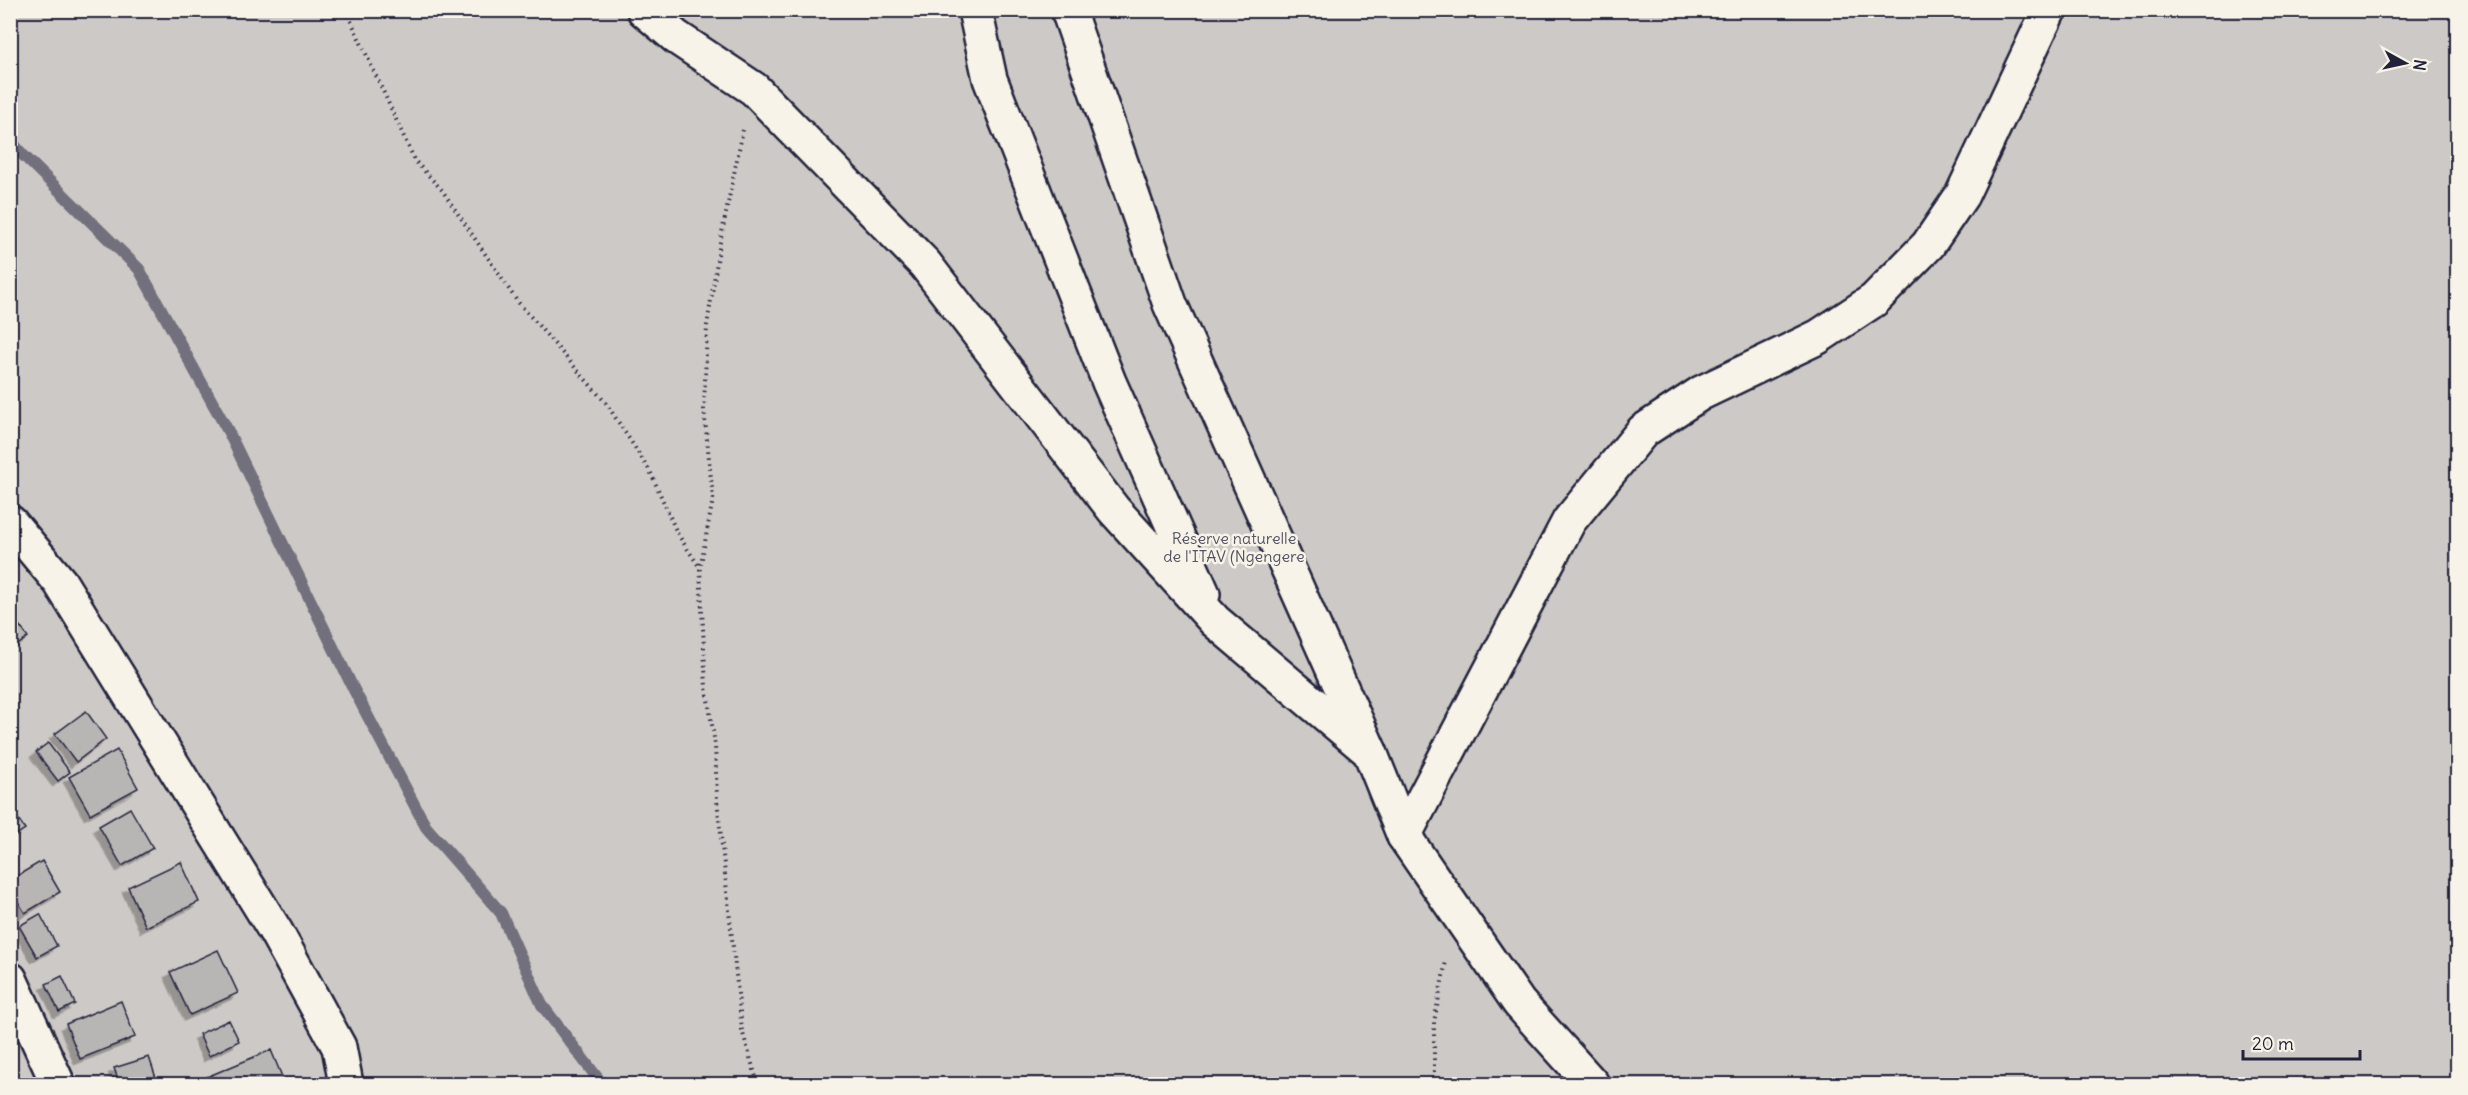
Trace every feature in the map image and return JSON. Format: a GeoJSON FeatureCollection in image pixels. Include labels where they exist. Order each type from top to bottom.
{"type":"FeatureCollection","features":[{"type":"Feature","properties":{"kind":"street"},"geometry":{"type":"LineString","coordinates":[[644,10],[676,37],[754,89],[925,264],[1114,510],[1215,621],[1370,752]]}},
{"type":"Feature","properties":{"kind":"street"},"geometry":{"type":"LineString","coordinates":[[975,10],[990,79],[1109,382],[1215,621]]}},
{"type":"Feature","properties":{"kind":"street"},"geometry":{"type":"LineString","coordinates":[[1068,10],[1170,304],[1370,752],[1404,836],[1519,1003],[1592,1084]]}},
{"type":"Feature","properties":{"kind":"street"},"geometry":{"type":"LineString","coordinates":[[1404,836],[1569,521],[1642,431],[1701,393],[1818,337],[1874,300],[1928,245],[1962,195],[2049,10]]}},
{"type":"Feature","properties":{"kind":"street"},"geometry":{"type":"LineString","coordinates":[[10,522],[60,582],[276,932],[339,1047],[346,1084]]}},
{"type":"Feature","properties":{"kind":"street"},"geometry":{"type":"LineString","coordinates":[[10,979],[58,1084]]}},
{"type":"Feature","properties":{"kind":"path"},"geometry":{"type":"LineString","coordinates":[[346,10],[414,161],[442,190],[517,301],[606,404],[650,471],[677,533],[700,569]]}},
{"type":"Feature","properties":{"kind":"path"},"geometry":{"type":"LineString","coordinates":[[754,89],[738,150],[707,326],[704,409],[713,499],[700,569],[705,687],[715,744],[717,800],[741,1018],[758,1084]]}},
{"type":"Feature","properties":{"kind":"path"},"geometry":{"type":"LineString","coordinates":[[1434,1084],[1434,1022],[1456,911]]}},
{"type":"Feature","properties":{"kind":"green space","name":"Réserve naturelle de l'ITAV (Ngengere"},"geometry":{"type":"Polygon","coordinates":[[[11,11],[2457,11],[2457,1084],[11,1084],[11,11]]]}},
{"type":"Feature","properties":{"kind":"building"},"geometry":{"type":"Polygon","coordinates":[[[10,613],[28,637],[10,651],[10,613]]]}},
{"type":"Feature","properties":{"kind":"building"},"geometry":{"type":"Polygon","coordinates":[[[86,711],[106,739],[76,762],[55,734],[86,711]]]}},
{"type":"Feature","properties":{"kind":"building"},"geometry":{"type":"Polygon","coordinates":[[[48,743],[70,772],[58,781],[36,752],[48,743]]]}},
{"type":"Feature","properties":{"kind":"building"},"geometry":{"type":"Polygon","coordinates":[[[117,750],[138,788],[90,814],[69,777],[117,750]]]}},
{"type":"Feature","properties":{"kind":"building"},"geometry":{"type":"Polygon","coordinates":[[[10,807],[25,829],[10,839],[10,807]]]}},
{"type":"Feature","properties":{"kind":"building"},"geometry":{"type":"Polygon","coordinates":[[[130,808],[153,848],[122,866],[99,826],[130,808]]]}},
{"type":"Feature","properties":{"kind":"building"},"geometry":{"type":"Polygon","coordinates":[[[42,861],[60,892],[25,913],[10,889],[10,880],[42,861]]]}},
{"type":"Feature","properties":{"kind":"building"},"geometry":{"type":"Polygon","coordinates":[[[181,862],[199,902],[146,927],[128,887],[181,862]]]}},
{"type":"Feature","properties":{"kind":"building"},"geometry":{"type":"Polygon","coordinates":[[[40,914],[57,946],[37,957],[19,926],[40,914]]]}},
{"type":"Feature","properties":{"kind":"building"},"geometry":{"type":"Polygon","coordinates":[[[218,950],[238,993],[190,1015],[170,972],[218,950]]]}},
{"type":"Feature","properties":{"kind":"building"},"geometry":{"type":"Polygon","coordinates":[[[62,976],[75,1004],[59,1012],[46,984],[62,976]]]}},
{"type":"Feature","properties":{"kind":"building"},"geometry":{"type":"Polygon","coordinates":[[[121,1001],[135,1037],[80,1059],[66,1024],[121,1001]]]}},
{"type":"Feature","properties":{"kind":"building"},"geometry":{"type":"Polygon","coordinates":[[[229,1020],[239,1041],[209,1056],[199,1034],[229,1020]]]}},
{"type":"Feature","properties":{"kind":"building"},"geometry":{"type":"Polygon","coordinates":[[[271,1050],[285,1084],[204,1084],[202,1079],[271,1050]]]}},
{"type":"Feature","properties":{"kind":"building"},"geometry":{"type":"Polygon","coordinates":[[[149,1057],[158,1084],[120,1084],[114,1068],[149,1057]]]}},
{"type":"Feature","properties":{"kind":"waterway"},"geometry":{"type":"LineString","coordinates":[[10,140],[139,269],[228,431],[353,688],[426,827],[501,913],[542,1005],[602,1084]]}}]}
